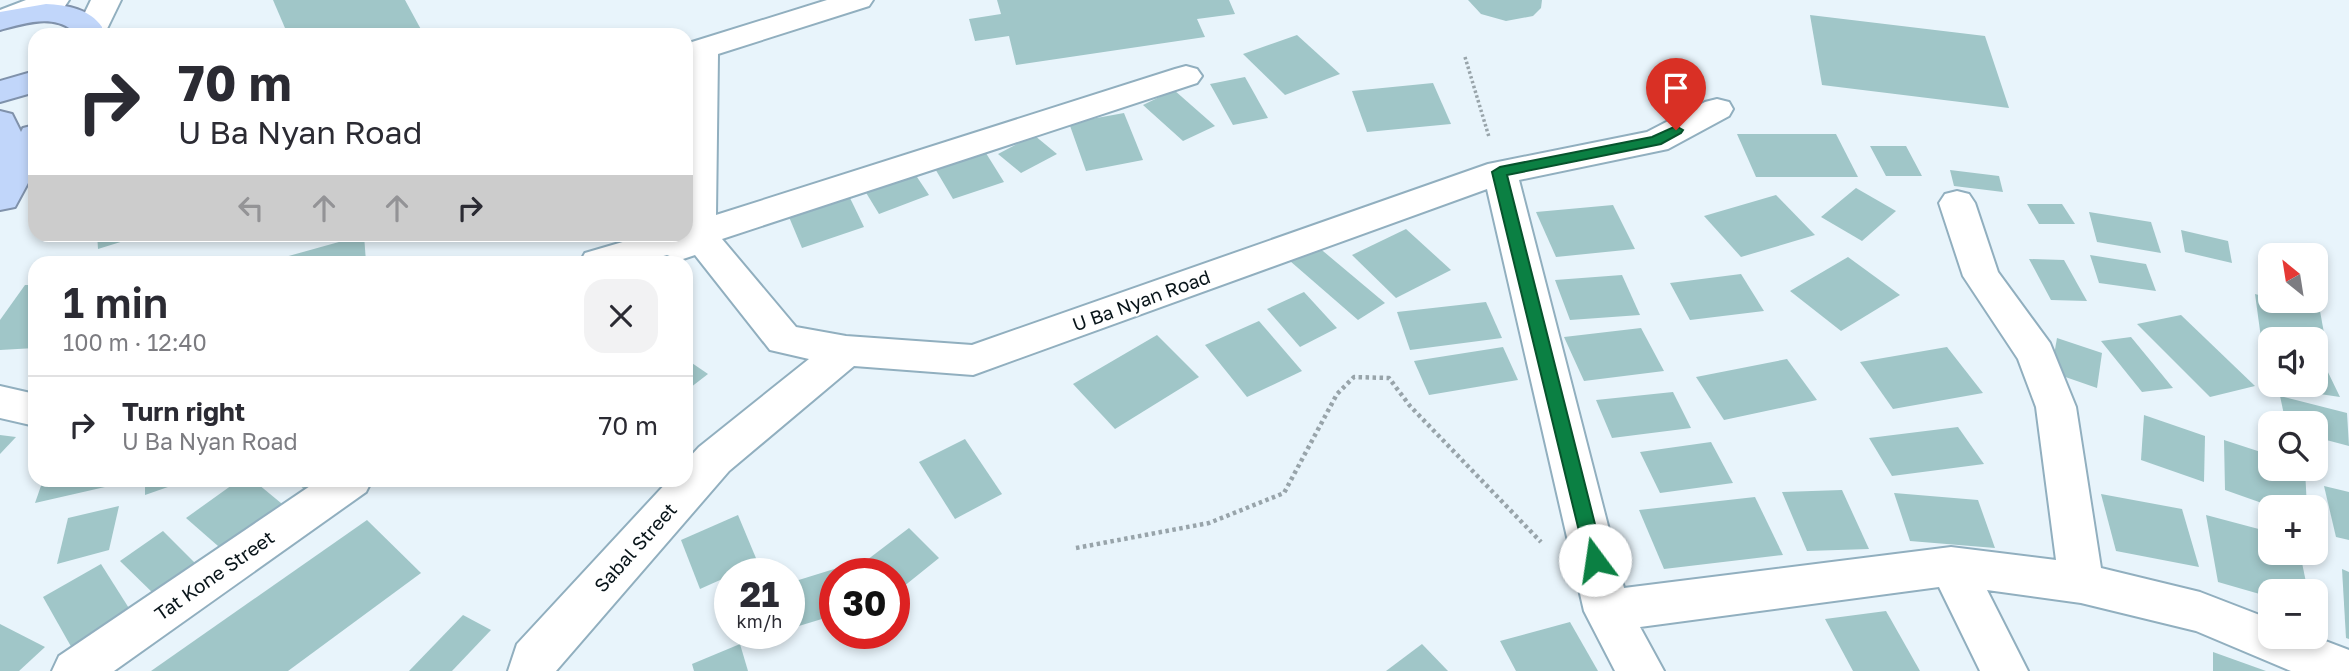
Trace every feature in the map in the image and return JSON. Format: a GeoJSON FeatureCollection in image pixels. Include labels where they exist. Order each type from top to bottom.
{"type":"FeatureCollection","features":[{"type":"Feature","properties":{"kind":"highway"},"geometry":{"type":"LineString","coordinates":[[0,21],[39,13],[61,13],[78,18],[87,28]]}},
{"type":"Feature","properties":{"kind":"highway"},"geometry":{"type":"LineString","coordinates":[[0,92],[28,83]]}},
{"type":"Feature","properties":{"kind":"highway"},"geometry":{"type":"LineString","coordinates":[[0,122],[7,140],[1,202]]}},
{"type":"Feature","properties":{"kind":"highway"},"geometry":{"type":"LineString","coordinates":[[1,202],[28,150]]}},
{"type":"Feature","properties":{"kind":"street"},"geometry":{"type":"LineString","coordinates":[[0,21],[54,0]]}},
{"type":"Feature","properties":{"kind":"street"},"geometry":{"type":"LineString","coordinates":[[92,28],[106,0]]}},
{"type":"Feature","properties":{"kind":"street"},"geometry":{"type":"LineString","coordinates":[[698,234],[703,49],[858,0]]}},
{"type":"Feature","properties":{"kind":"street"},"geometry":{"type":"LineString","coordinates":[[693,235],[1186,76]]}},
{"type":"Feature","properties":{"kind":"street","name":"U Ba Nyan Road"},"geometry":{"type":"LineString","coordinates":[[698,234],[784,340],[846,351],[973,360],[1500,172],[1656,141],[1717,109]]}},
{"type":"Feature","properties":{"kind":"street"},"geometry":{"type":"LineString","coordinates":[[1500,172],[1607,611],[1640,671]]}},
{"type":"Feature","properties":{"kind":"street"},"geometry":{"type":"LineString","coordinates":[[1957,203],[1980,276],[2036,354],[2056,408],[2081,583]]}},
{"type":"Feature","properties":{"kind":"street"},"geometry":{"type":"LineString","coordinates":[[693,238],[698,234]]}},
{"type":"Feature","properties":{"kind":"street"},"geometry":{"type":"LineString","coordinates":[[619,256],[669,242]]}},
{"type":"Feature","properties":{"kind":"street"},"geometry":{"type":"LineString","coordinates":[[667,256],[687,242]]}},
{"type":"Feature","properties":{"kind":"street","name":"Sabal Street"},"geometry":{"type":"LineString","coordinates":[[693,482],[714,459],[846,351]]}},
{"type":"Feature","properties":{"kind":"street"},"geometry":{"type":"LineString","coordinates":[[0,402],[28,408]]}},
{"type":"Feature","properties":{"kind":"street","name":"Tat Kone Street"},"geometry":{"type":"LineString","coordinates":[[76,671],[341,487]]}},
{"type":"Feature","properties":{"kind":"street","name":"Sabal Street"},"geometry":{"type":"LineString","coordinates":[[531,671],[534,659],[689,487]]}},
{"type":"Feature","properties":{"kind":"street"},"geometry":{"type":"LineString","coordinates":[[1607,611],[1951,566],[2081,583],[2200,612],[2345,671]]}},
{"type":"Feature","properties":{"kind":"street"},"geometry":{"type":"LineString","coordinates":[[1951,566],[2004,671]]}},
{"type":"Feature","properties":{"kind":"path"},"geometry":{"type":"LineString","coordinates":[[1465,57],[1500,172]]}},
{"type":"Feature","properties":{"kind":"path"},"geometry":{"type":"LineString","coordinates":[[1076,548],[1209,523],[1284,493],[1337,394],[1354,377],[1389,377],[1410,406],[1551,553]]}},
{"type":"Feature","properties":{"kind":"building"},"geometry":{"type":"Polygon","coordinates":[[[273,0],[405,0],[420,28],[285,28],[273,0]]]}},
{"type":"Feature","properties":{"kind":"building"},"geometry":{"type":"Polygon","coordinates":[[[997,0],[1229,0],[1235,14],[1197,19],[1205,37],[1016,65],[1009,36],[975,41],[969,19],[1001,14],[997,0]]]}},
{"type":"Feature","properties":{"kind":"building"},"geometry":{"type":"Polygon","coordinates":[[[1468,0],[1542,0],[1541,8],[1533,16],[1506,21],[1481,14],[1468,0]]]}},
{"type":"Feature","properties":{"kind":"building"},"geometry":{"type":"Polygon","coordinates":[[[1810,15],[1985,36],[2009,108],[1822,85],[1810,15]]]}},
{"type":"Feature","properties":{"kind":"building"},"geometry":{"type":"Polygon","coordinates":[[[1297,35],[1340,74],[1285,95],[1243,54],[1297,35]]]}},
{"type":"Feature","properties":{"kind":"building"},"geometry":{"type":"Polygon","coordinates":[[[1245,77],[1268,118],[1233,125],[1210,84],[1245,77]]]}},
{"type":"Feature","properties":{"kind":"building"},"geometry":{"type":"Polygon","coordinates":[[[1433,83],[1451,124],[1367,132],[1352,91],[1433,83]]]}},
{"type":"Feature","properties":{"kind":"building"},"geometry":{"type":"Polygon","coordinates":[[[1174,90],[1215,126],[1183,141],[1143,105],[1174,90]]]}},
{"type":"Feature","properties":{"kind":"building"},"geometry":{"type":"Polygon","coordinates":[[[1124,113],[1143,160],[1086,171],[1069,123],[1124,113]]]}},
{"type":"Feature","properties":{"kind":"building"},"geometry":{"type":"Polygon","coordinates":[[[1737,134],[1836,134],[1858,177],[1756,177],[1737,134]]]}},
{"type":"Feature","properties":{"kind":"building"},"geometry":{"type":"Polygon","coordinates":[[[1034,135],[1057,154],[1021,173],[998,154],[1034,135]]]}},
{"type":"Feature","properties":{"kind":"building"},"geometry":{"type":"Polygon","coordinates":[[[1870,146],[1906,146],[1922,176],[1886,176],[1870,146]]]}},
{"type":"Feature","properties":{"kind":"building"},"geometry":{"type":"Polygon","coordinates":[[[984,150],[1004,182],[953,199],[934,167],[984,150]]]}},
{"type":"Feature","properties":{"kind":"building"},"geometry":{"type":"Polygon","coordinates":[[[1950,170],[1999,176],[2003,192],[1954,186],[1950,170]]]}},
{"type":"Feature","properties":{"kind":"building"},"geometry":{"type":"Polygon","coordinates":[[[915,174],[929,195],[879,214],[865,191],[915,174]]]}},
{"type":"Feature","properties":{"kind":"building"},"geometry":{"type":"Polygon","coordinates":[[[1856,188],[1896,211],[1862,241],[1821,217],[1856,188]]]}},
{"type":"Feature","properties":{"kind":"building"},"geometry":{"type":"Polygon","coordinates":[[[1776,195],[1815,235],[1741,257],[1704,216],[1776,195]]]}},
{"type":"Feature","properties":{"kind":"building"},"geometry":{"type":"Polygon","coordinates":[[[850,198],[864,227],[802,248],[789,217],[850,198]]]}},
{"type":"Feature","properties":{"kind":"building"},"geometry":{"type":"Polygon","coordinates":[[[2027,204],[2062,204],[2075,224],[2039,224],[2027,204]]]}},
{"type":"Feature","properties":{"kind":"building"},"geometry":{"type":"Polygon","coordinates":[[[1613,205],[1635,249],[1556,257],[1536,212],[1613,205]]]}},
{"type":"Feature","properties":{"kind":"building"},"geometry":{"type":"Polygon","coordinates":[[[2089,212],[2151,222],[2161,253],[2097,242],[2089,212]]]}},
{"type":"Feature","properties":{"kind":"building"},"geometry":{"type":"Polygon","coordinates":[[[1406,229],[1451,270],[1396,298],[1352,255],[1406,229]]]}},
{"type":"Feature","properties":{"kind":"building"},"geometry":{"type":"Polygon","coordinates":[[[2181,230],[2228,241],[2232,263],[2185,252],[2181,230]]]}},
{"type":"Feature","properties":{"kind":"building"},"geometry":{"type":"Polygon","coordinates":[[[98,242],[120,242],[98,249],[98,242]]]}},
{"type":"Feature","properties":{"kind":"building"},"geometry":{"type":"Polygon","coordinates":[[[339,242],[365,242],[366,256],[289,256],[339,242]]]}},
{"type":"Feature","properties":{"kind":"building"},"geometry":{"type":"Polygon","coordinates":[[[1317,246],[1385,303],[1358,320],[1290,261],[1317,246]]]}},
{"type":"Feature","properties":{"kind":"building"},"geometry":{"type":"Polygon","coordinates":[[[2090,255],[2146,264],[2156,291],[2099,283],[2090,255]]]}},
{"type":"Feature","properties":{"kind":"building"},"geometry":{"type":"Polygon","coordinates":[[[1848,257],[1900,295],[1841,331],[1790,291],[1848,257]]]}},
{"type":"Feature","properties":{"kind":"building"},"geometry":{"type":"Polygon","coordinates":[[[2029,259],[2064,260],[2087,301],[2051,300],[2029,259]]]}},
{"type":"Feature","properties":{"kind":"building"},"geometry":{"type":"Polygon","coordinates":[[[1741,274],[1764,311],[1690,320],[1670,283],[1741,274]]]}},
{"type":"Feature","properties":{"kind":"building"},"geometry":{"type":"Polygon","coordinates":[[[1622,275],[1640,315],[1570,320],[1555,280],[1622,275]]]}},
{"type":"Feature","properties":{"kind":"building"},"geometry":{"type":"Polygon","coordinates":[[[25,285],[28,285],[28,348],[0,350],[0,320],[25,285]]]}},
{"type":"Feature","properties":{"kind":"building"},"geometry":{"type":"Polygon","coordinates":[[[1304,292],[1337,328],[1300,347],[1267,309],[1304,292]]]}},
{"type":"Feature","properties":{"kind":"building"},"geometry":{"type":"Polygon","coordinates":[[[2255,294],[2258,295],[2258,313],[2320,313],[2323,327],[2260,327],[2255,294]]]}},
{"type":"Feature","properties":{"kind":"building"},"geometry":{"type":"Polygon","coordinates":[[[1486,302],[1502,338],[1410,350],[1397,312],[1486,302]]]}},
{"type":"Feature","properties":{"kind":"building"},"geometry":{"type":"Polygon","coordinates":[[[2181,315],[2255,386],[2210,397],[2137,324],[2181,315]]]}},
{"type":"Feature","properties":{"kind":"building"},"geometry":{"type":"Polygon","coordinates":[[[1259,321],[1302,371],[1247,397],[1205,345],[1259,321]]]}},
{"type":"Feature","properties":{"kind":"building"},"geometry":{"type":"Polygon","coordinates":[[[1641,328],[1664,371],[1584,381],[1564,337],[1641,328]]]}},
{"type":"Feature","properties":{"kind":"building"},"geometry":{"type":"Polygon","coordinates":[[[1157,335],[1199,377],[1115,429],[1073,384],[1157,335]]]}},
{"type":"Feature","properties":{"kind":"building"},"geometry":{"type":"Polygon","coordinates":[[[2131,337],[2173,388],[2142,392],[2101,341],[2131,337]]]}},
{"type":"Feature","properties":{"kind":"building"},"geometry":{"type":"Polygon","coordinates":[[[2057,338],[2102,353],[2097,388],[2051,372],[2057,338]]]}},
{"type":"Feature","properties":{"kind":"building"},"geometry":{"type":"Polygon","coordinates":[[[1503,347],[1518,380],[1429,395],[1414,361],[1503,347]]]}},
{"type":"Feature","properties":{"kind":"building"},"geometry":{"type":"Polygon","coordinates":[[[1947,347],[1983,393],[1893,409],[1860,362],[1947,347]]]}},
{"type":"Feature","properties":{"kind":"building"},"geometry":{"type":"Polygon","coordinates":[[[1787,359],[1817,400],[1724,420],[1696,377],[1787,359]]]}},
{"type":"Feature","properties":{"kind":"building"},"geometry":{"type":"Polygon","coordinates":[[[693,364],[708,374],[693,386],[693,364]]]}},
{"type":"Feature","properties":{"kind":"building"},"geometry":{"type":"Polygon","coordinates":[[[2328,372],[2340,397],[2328,395],[2328,372]]]}},
{"type":"Feature","properties":{"kind":"building"},"geometry":{"type":"Polygon","coordinates":[[[1673,392],[1691,428],[1612,438],[1596,400],[1673,392]]]}},
{"type":"Feature","properties":{"kind":"building"},"geometry":{"type":"Polygon","coordinates":[[[2280,397],[2347,413],[2349,446],[2328,440],[2328,411],[2283,411],[2280,397]]]}},
{"type":"Feature","properties":{"kind":"building"},"geometry":{"type":"Polygon","coordinates":[[[2144,415],[2205,436],[2204,482],[2141,460],[2144,415]]]}},
{"type":"Feature","properties":{"kind":"building"},"geometry":{"type":"Polygon","coordinates":[[[1958,427],[1984,464],[1892,476],[1869,438],[1958,427]]]}},
{"type":"Feature","properties":{"kind":"building"},"geometry":{"type":"Polygon","coordinates":[[[0,435],[16,437],[0,454],[0,435]]]}},
{"type":"Feature","properties":{"kind":"building"},"geometry":{"type":"Polygon","coordinates":[[[965,439],[1002,494],[955,519],[919,462],[965,439]]]}},
{"type":"Feature","properties":{"kind":"building"},"geometry":{"type":"Polygon","coordinates":[[[2224,440],[2258,451],[2258,481],[2306,481],[2306,495],[2258,495],[2258,502],[2225,490],[2224,440]]]}},
{"type":"Feature","properties":{"kind":"building"},"geometry":{"type":"Polygon","coordinates":[[[1711,442],[1733,483],[1660,493],[1640,452],[1711,442]]]}},
{"type":"Feature","properties":{"kind":"building"},"geometry":{"type":"Polygon","coordinates":[[[2324,486],[2349,492],[2349,540],[2336,537],[2324,486]]]}},
{"type":"Feature","properties":{"kind":"building"},"geometry":{"type":"Polygon","coordinates":[[[41,487],[105,487],[35,503],[41,487]]]}},
{"type":"Feature","properties":{"kind":"building"},"geometry":{"type":"Polygon","coordinates":[[[145,487],[168,487],[145,495],[145,487]]]}},
{"type":"Feature","properties":{"kind":"building"},"geometry":{"type":"Polygon","coordinates":[[[229,487],[262,487],[287,508],[226,553],[186,518],[229,487]]]}},
{"type":"Feature","properties":{"kind":"building"},"geometry":{"type":"Polygon","coordinates":[[[302,487],[320,487],[309,494],[302,487]]]}},
{"type":"Feature","properties":{"kind":"building"},"geometry":{"type":"Polygon","coordinates":[[[1842,490],[1869,549],[1807,551],[1782,492],[1842,490]]]}},
{"type":"Feature","properties":{"kind":"building"},"geometry":{"type":"Polygon","coordinates":[[[1894,493],[1978,500],[1995,548],[1910,541],[1894,493]]]}},
{"type":"Feature","properties":{"kind":"building"},"geometry":{"type":"Polygon","coordinates":[[[2101,494],[2182,509],[2199,567],[2116,551],[2101,494]]]}},
{"type":"Feature","properties":{"kind":"building"},"geometry":{"type":"Polygon","coordinates":[[[1755,497],[1783,555],[1664,569],[1639,510],[1755,497]]]}},
{"type":"Feature","properties":{"kind":"building"},"geometry":{"type":"Polygon","coordinates":[[[119,506],[109,550],[57,564],[68,518],[119,506]]]}},
{"type":"Feature","properties":{"kind":"building"},"geometry":{"type":"Polygon","coordinates":[[[738,515],[756,558],[714,558],[714,583],[700,589],[681,540],[738,515]]]}},
{"type":"Feature","properties":{"kind":"building"},"geometry":{"type":"Polygon","coordinates":[[[2206,515],[2258,529],[2258,565],[2302,565],[2305,579],[2258,579],[2258,594],[2218,582],[2206,515]]]}},
{"type":"Feature","properties":{"kind":"building"},"geometry":{"type":"Polygon","coordinates":[[[367,520],[421,573],[288,671],[151,671],[367,520]]]}},
{"type":"Feature","properties":{"kind":"building"},"geometry":{"type":"Polygon","coordinates":[[[909,528],[939,558],[910,581],[910,558],[870,558],[909,528]]]}},
{"type":"Feature","properties":{"kind":"building"},"geometry":{"type":"Polygon","coordinates":[[[163,531],[199,567],[157,597],[120,561],[163,531]]]}},
{"type":"Feature","properties":{"kind":"building"},"geometry":{"type":"Polygon","coordinates":[[[101,564],[132,613],[73,650],[43,597],[101,564]]]}},
{"type":"Feature","properties":{"kind":"building"},"geometry":{"type":"Polygon","coordinates":[[[2342,569],[2349,572],[2349,639],[2346,638],[2342,569]]]}},
{"type":"Feature","properties":{"kind":"building"},"geometry":{"type":"Polygon","coordinates":[[[819,574],[819,620],[805,624],[805,578],[819,574]]]}},
{"type":"Feature","properties":{"kind":"building"},"geometry":{"type":"Polygon","coordinates":[[[1886,611],[1920,671],[1853,671],[1825,619],[1886,611]]]}},
{"type":"Feature","properties":{"kind":"building"},"geometry":{"type":"Polygon","coordinates":[[[463,615],[491,630],[452,671],[409,671],[463,615]]]}},
{"type":"Feature","properties":{"kind":"building"},"geometry":{"type":"Polygon","coordinates":[[[1570,622],[1598,671],[1516,671],[1500,641],[1570,622]]]}},
{"type":"Feature","properties":{"kind":"building"},"geometry":{"type":"Polygon","coordinates":[[[0,624],[45,647],[19,671],[0,671],[0,624]]]}},
{"type":"Feature","properties":{"kind":"building"},"geometry":{"type":"Polygon","coordinates":[[[1422,644],[1448,671],[1386,671],[1422,644]]]}},
{"type":"Feature","properties":{"kind":"building"},"geometry":{"type":"Polygon","coordinates":[[[728,649],[741,649],[748,671],[694,671],[692,664],[728,649]]]}},
{"type":"Feature","properties":{"kind":"building"},"geometry":{"type":"Polygon","coordinates":[[[2213,652],[2266,671],[2213,671],[2213,652]]]}},
{"type":"Feature","properties":{"kind":"route"},"geometry":{"type":"LineString","coordinates":[[1595,560],[1500,172],[1656,141],[1676,130]]}}]}
